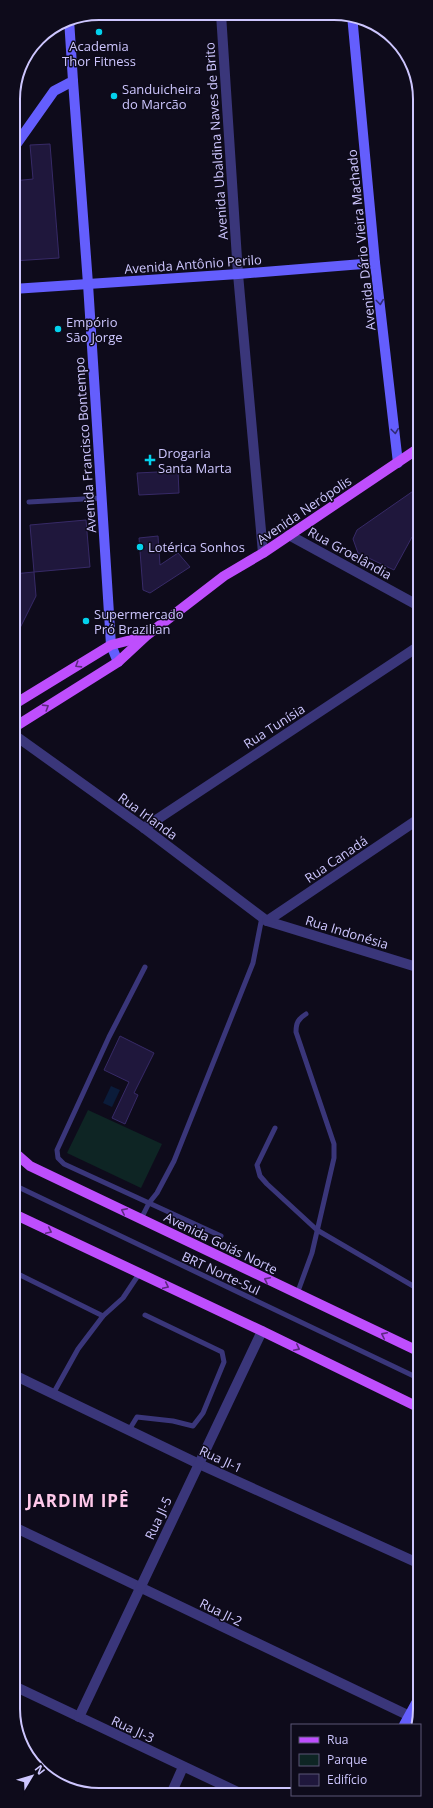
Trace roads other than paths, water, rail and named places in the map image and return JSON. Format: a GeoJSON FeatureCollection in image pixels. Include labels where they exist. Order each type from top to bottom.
{"type":"FeatureCollection","features":[{"type":"Feature","properties":{"kind":"main road","name":"Avenida Nerópolis"},"geometry":{"type":"LineString","coordinates":[[20,724],[118,662],[146,636],[224,576],[263,553],[413,452]]}},
{"type":"Feature","properties":{"kind":"main road","name":"Avenida Nerópolis"},"geometry":{"type":"LineString","coordinates":[[20,701],[111,645],[146,636]]}},
{"type":"Feature","properties":{"kind":"main road","name":"Avenida Goiás Norte"},"geometry":{"type":"LineString","coordinates":[[20,1157],[30,1166],[413,1349]]}},
{"type":"Feature","properties":{"kind":"main road"},"geometry":{"type":"LineString","coordinates":[[20,1217],[262,1331],[413,1405]]}},
{"type":"Feature","properties":{"kind":"street","name":"Avenida Ubaldina Naves de Brito"},"geometry":{"type":"LineString","coordinates":[[221,20],[238,274],[263,553]]}},
{"type":"Feature","properties":{"kind":"street","name":"Avenida Dário Vieira Machado"},"geometry":{"type":"LineString","coordinates":[[353,23],[375,264],[398,462]]}},
{"type":"Feature","properties":{"kind":"street","name":"Avenida Francisco Bontempo"},"geometry":{"type":"LineString","coordinates":[[69,26],[88,284],[111,645],[118,662]]}},
{"type":"Feature","properties":{"kind":"street"},"geometry":{"type":"LineString","coordinates":[[20,139],[54,91],[73,81]]}},
{"type":"Feature","properties":{"kind":"street","name":"Avenida Antônio Perilo"},"geometry":{"type":"LineString","coordinates":[[20,288],[375,264]]}},
{"type":"Feature","properties":{"kind":"street","name":"Rua Groelândia"},"geometry":{"type":"LineString","coordinates":[[289,535],[413,603]]}},
{"type":"Feature","properties":{"kind":"street","name":"Rua Tunísia"},"geometry":{"type":"LineString","coordinates":[[144,828],[413,650]]}},
{"type":"Feature","properties":{"kind":"street","name":"Rua Irlanda"},"geometry":{"type":"LineString","coordinates":[[20,739],[144,828],[264,919]]}},
{"type":"Feature","properties":{"kind":"street","name":"Rua Canadá"},"geometry":{"type":"LineString","coordinates":[[264,919],[413,823]]}},
{"type":"Feature","properties":{"kind":"street","name":"Rua Indonésia"},"geometry":{"type":"LineString","coordinates":[[264,919],[413,966]]}},
{"type":"Feature","properties":{"kind":"street","name":"Rua JI-5"},"geometry":{"type":"LineString","coordinates":[[79,1717],[262,1331]]}},
{"type":"Feature","properties":{"kind":"street","name":"Rua JI-1"},"geometry":{"type":"LineString","coordinates":[[20,1378],[199,1464],[413,1561]]}},
{"type":"Feature","properties":{"kind":"street","name":"Rua JI-2"},"geometry":{"type":"LineString","coordinates":[[20,1530],[413,1717]]}},
{"type":"Feature","properties":{"kind":"street","name":"Rua JI-3"},"geometry":{"type":"LineString","coordinates":[[20,1689],[229,1788]]}},
{"type":"Feature","properties":{"kind":"street"},"geometry":{"type":"LineString","coordinates":[[173,1788],[183,1767]]}},
{"type":"Feature","properties":{"kind":"lane"},"geometry":{"type":"LineString","coordinates":[[29,502],[102,498]]}},
{"type":"Feature","properties":{"kind":"lane"},"geometry":{"type":"LineString","coordinates":[[141,1219],[174,1161],[253,964],[264,919]]}},
{"type":"Feature","properties":{"kind":"lane"},"geometry":{"type":"LineString","coordinates":[[145,967],[109,1037],[57,1150],[58,1158],[64,1164],[221,1236]]}},
{"type":"Feature","properties":{"kind":"lane"},"geometry":{"type":"LineString","coordinates":[[297,1294],[312,1253],[334,1158],[334,1144],[296,1032],[296,1025],[299,1019],[306,1014]]}},
{"type":"Feature","properties":{"kind":"lane"},"geometry":{"type":"LineString","coordinates":[[275,1128],[257,1165],[260,1176],[317,1230],[413,1286]]}},
{"type":"Feature","properties":{"kind":"lane","name":"BRT Norte-Sul"},"geometry":{"type":"LineString","coordinates":[[20,1187],[413,1376]]}},
{"type":"Feature","properties":{"kind":"lane"},"geometry":{"type":"LineString","coordinates":[[53,1394],[78,1349],[103,1316],[123,1298],[139,1274]]}},
{"type":"Feature","properties":{"kind":"lane"},"geometry":{"type":"LineString","coordinates":[[20,1275],[103,1316]]}},
{"type":"Feature","properties":{"kind":"lane"},"geometry":{"type":"LineString","coordinates":[[129,1430],[137,1417],[173,1421],[193,1426],[203,1413],[224,1362],[222,1352],[144,1315]]}},
{"type":"Feature","properties":{"kind":"water"},"geometry":{"type":"Polygon","coordinates":[[[111,1086],[120,1090],[112,1107],[103,1103],[111,1086]]]}},
{"type":"Feature","properties":{"kind":"place","name":"Academia Thor Fitness"},"geometry":{"type":"Point","coordinates":[99,32]}},
{"type":"Feature","properties":{"kind":"place","name":"Sanduicheira do Marcão"},"geometry":{"type":"Point","coordinates":[114,96]}},
{"type":"Feature","properties":{"kind":"place","name":"Empório São Jorge"},"geometry":{"type":"Point","coordinates":[58,329]}},
{"type":"Feature","properties":{"kind":"place","name":"Drogaria Santa Marta"},"geometry":{"type":"Point","coordinates":[150,460]}},
{"type":"Feature","properties":{"kind":"place","name":"Lotérica Sonhos"},"geometry":{"type":"Point","coordinates":[140,547]}},
{"type":"Feature","properties":{"kind":"place","name":"Supermercado Pró Brazilian"},"geometry":{"type":"Point","coordinates":[86,621]}},
{"type":"Feature","properties":{"kind":"district","name":"JARDIM IPÊ"},"geometry":{"type":"Point","coordinates":[78,1500]}}]}
